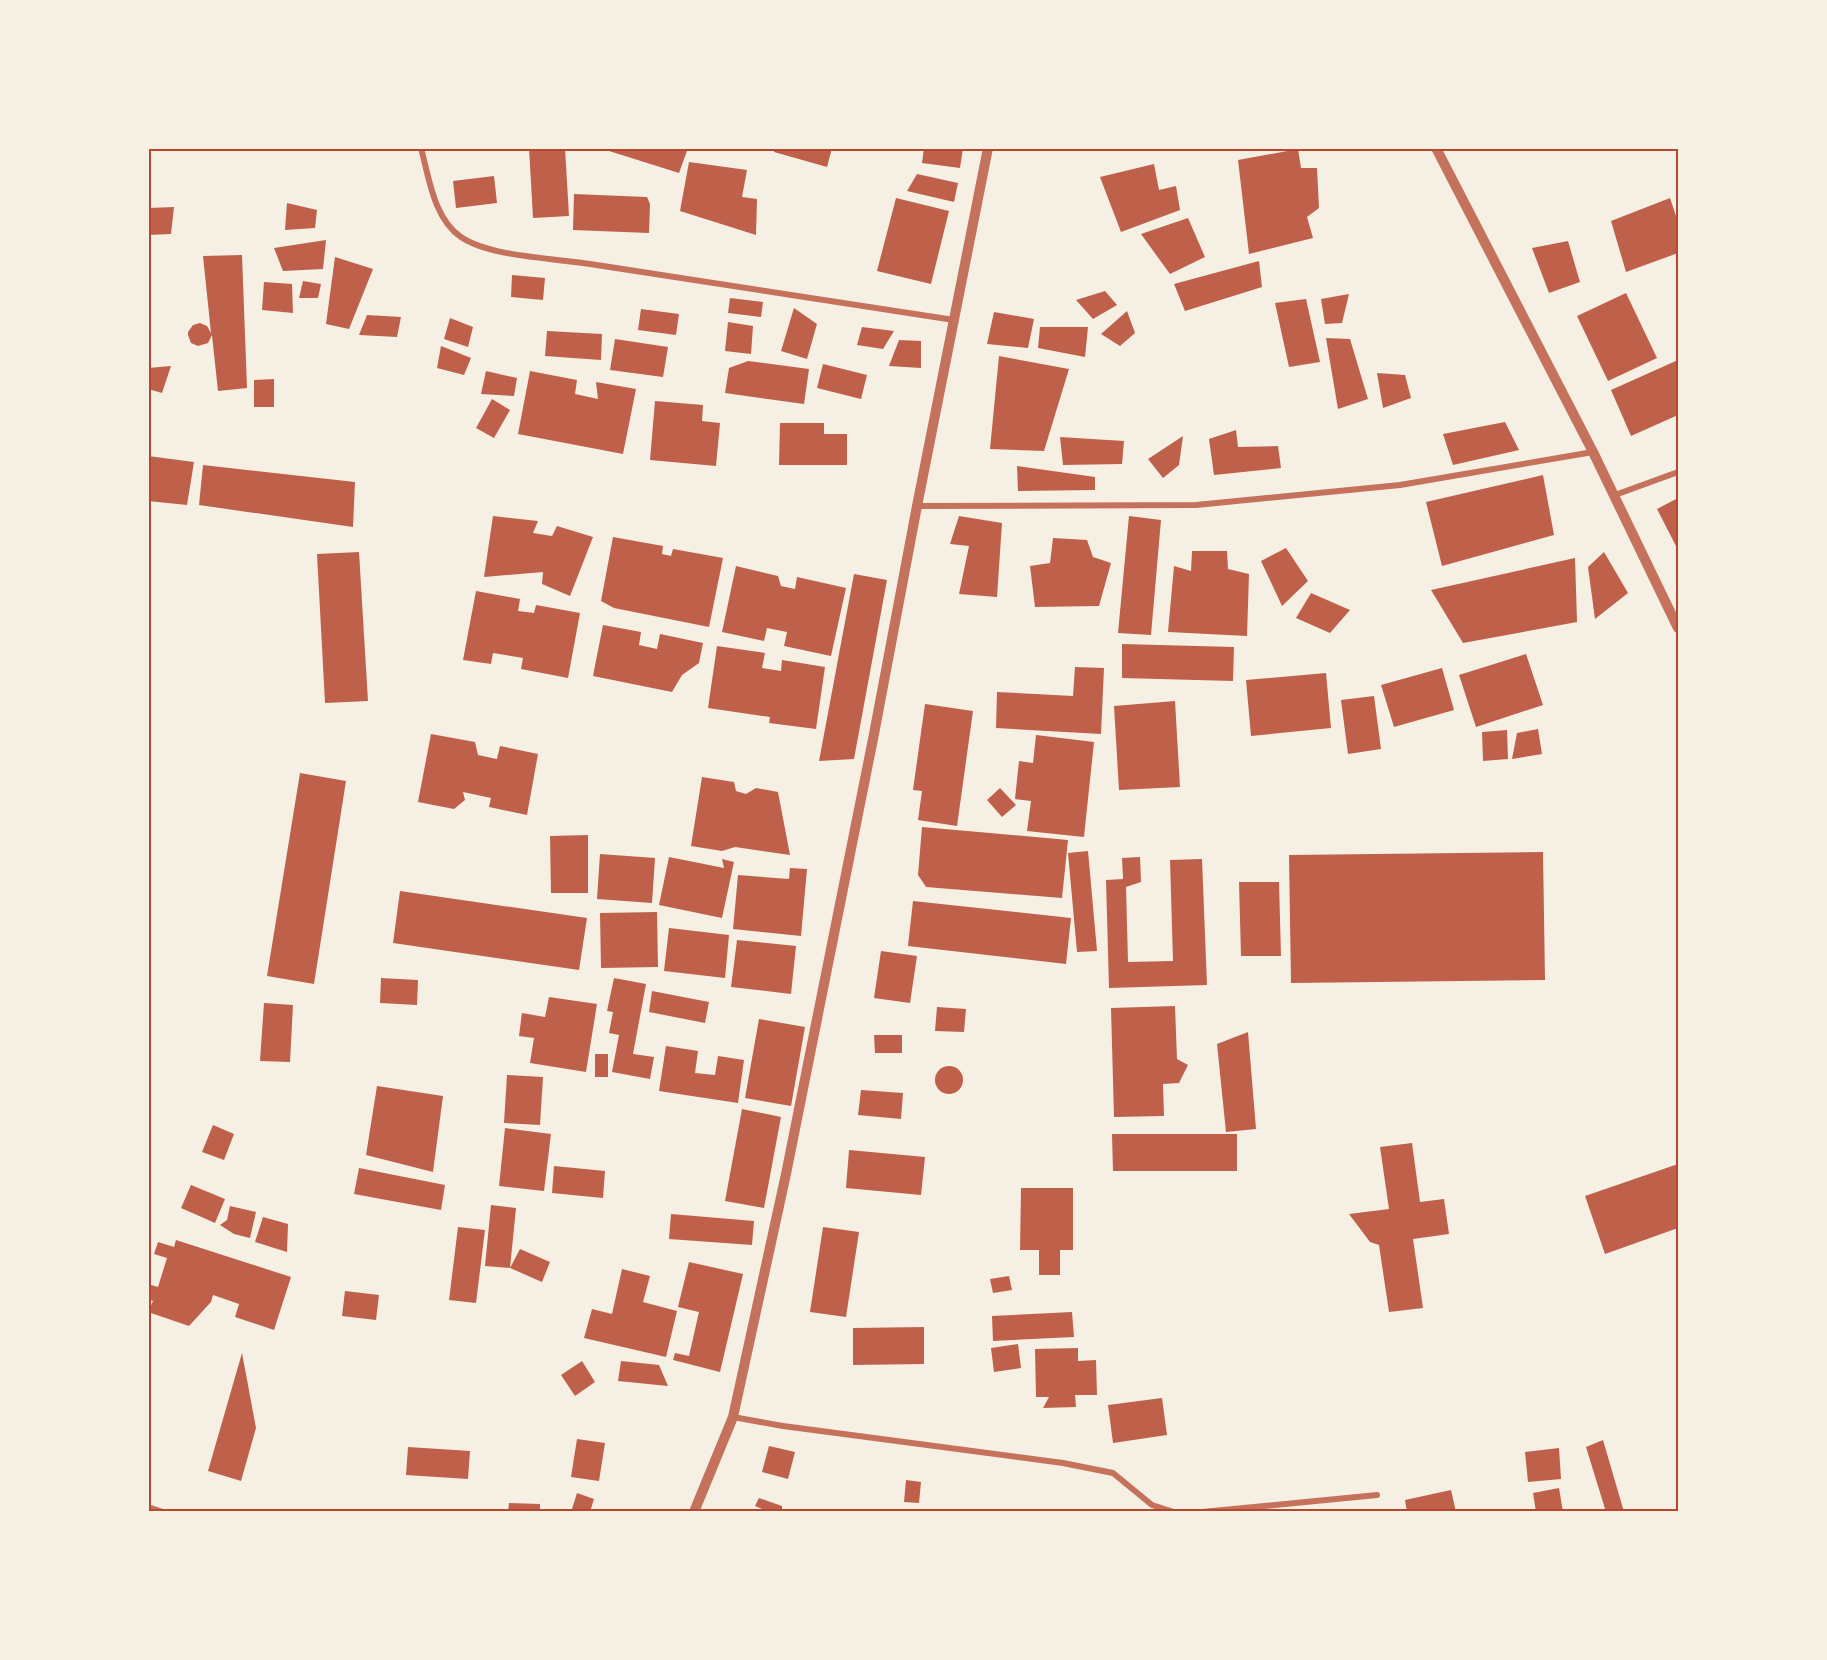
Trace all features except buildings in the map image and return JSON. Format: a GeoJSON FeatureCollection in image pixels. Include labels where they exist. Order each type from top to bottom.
{"type":"FeatureCollection","features":[{"type":"Feature","properties":{"kind":"street"},"geometry":{"type":"LineString","coordinates":[[421,148],[443,219],[461,238],[493,251],[954,320]]}},
{"type":"Feature","properties":{"kind":"street"},"geometry":{"type":"LineString","coordinates":[[694,1512],[733,1417],[786,1174],[988,148]]}},
{"type":"Feature","properties":{"kind":"street"},"geometry":{"type":"LineString","coordinates":[[1436,148],[1615,495],[1678,628]]}},
{"type":"Feature","properties":{"kind":"street"},"geometry":{"type":"LineString","coordinates":[[917,506],[1196,505],[1400,485],[1593,452]]}},
{"type":"Feature","properties":{"kind":"street"},"geometry":{"type":"LineString","coordinates":[[1615,495],[1678,472]]}},
{"type":"Feature","properties":{"kind":"street"},"geometry":{"type":"LineString","coordinates":[[733,1417],[783,1426],[1063,1463],[1113,1473],[1152,1504],[1174,1512]]}},
{"type":"Feature","properties":{"kind":"street"},"geometry":{"type":"LineString","coordinates":[[1202,1512],[1377,1495]]}},
{"type":"Feature","properties":{"kind":"street"},"geometry":{"type":"LineString","coordinates":[[148,1507],[163,1512]]}}]}
